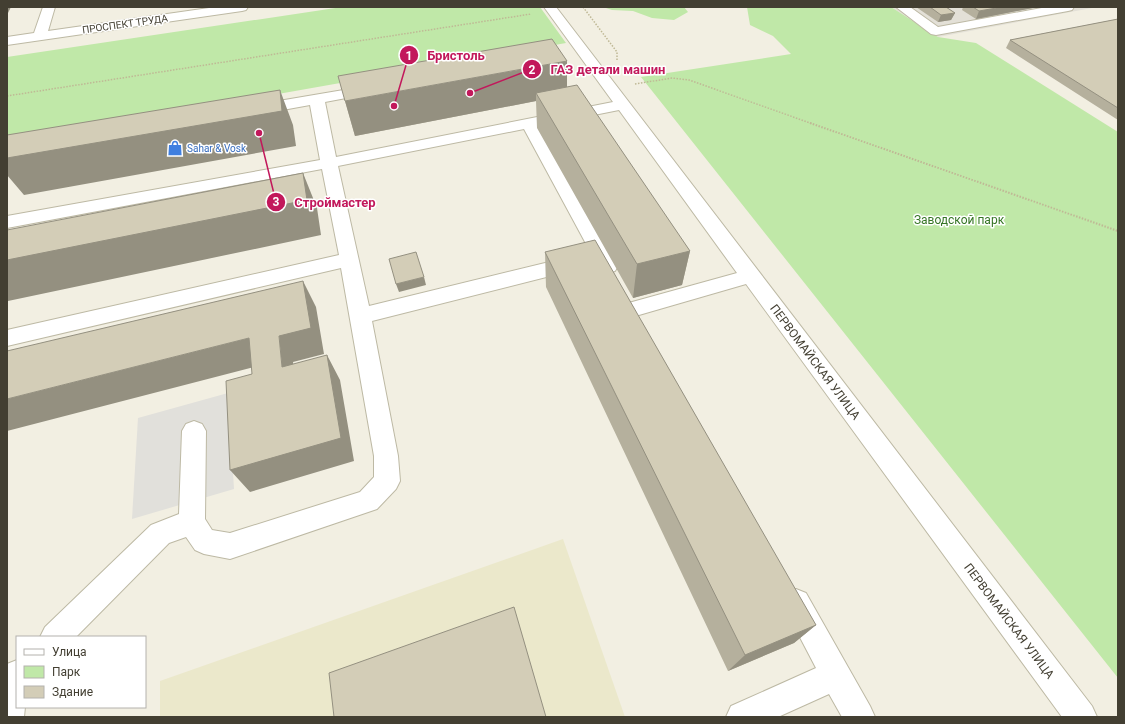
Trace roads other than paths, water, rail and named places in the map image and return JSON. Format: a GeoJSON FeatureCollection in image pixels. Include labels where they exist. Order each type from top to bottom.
{"type":"FeatureCollection","features":[{"type":"Feature","properties":{"kind":"street"},"geometry":{"type":"LineString","coordinates":[[40,36],[49,7]]}},
{"type":"Feature","properties":{"kind":"street","name":"ПРОСПЕКТ ТРУДА"},"geometry":{"type":"LineString","coordinates":[[7,41],[223,8],[242,7]]}},
{"type":"Feature","properties":{"kind":"street","name":"ПЕРВОМАЙСКАЯ УЛИЦА"},"geometry":{"type":"LineString","coordinates":[[550,7],[576,53],[626,95],[751,276],[1081,717]]}},
{"type":"Feature","properties":{"kind":"street"},"geometry":{"type":"LineString","coordinates":[[902,7],[936,31],[1068,7]]}},
{"type":"Feature","properties":{"kind":"street"},"geometry":{"type":"LineString","coordinates":[[239,112],[386,86]]}},
{"type":"Feature","properties":{"kind":"street"},"geometry":{"type":"LineString","coordinates":[[7,222],[329,163],[529,123],[626,95]]}},
{"type":"Feature","properties":{"kind":"street"},"geometry":{"type":"LineString","coordinates":[[194,431],[192,522],[204,541],[230,546],[368,501],[387,481],[386,456],[317,99]]}},
{"type":"Feature","properties":{"kind":"street"},"geometry":{"type":"LineString","coordinates":[[529,123],[644,330]]}},
{"type":"Feature","properties":{"kind":"street"},"geometry":{"type":"LineString","coordinates":[[360,316],[602,255]]}},
{"type":"Feature","properties":{"kind":"street"},"geometry":{"type":"LineString","coordinates":[[7,338],[349,260]]}},
{"type":"Feature","properties":{"kind":"street"},"geometry":{"type":"LineString","coordinates":[[632,309],[751,276]]}},
{"type":"Feature","properties":{"kind":"street"},"geometry":{"type":"LineString","coordinates":[[56,636],[160,534],[192,522]]}},
{"type":"Feature","properties":{"kind":"street"},"geometry":{"type":"LineString","coordinates":[[786,585],[859,717]]}},
{"type":"Feature","properties":{"kind":"street"},"geometry":{"type":"LineString","coordinates":[[742,717],[836,675]]}},
{"type":"Feature","properties":{"kind":"street"},"geometry":{"type":"LineString","coordinates":[[8,717],[14,678],[16,676]]}},
{"type":"Feature","properties":{"kind":"place","name":"ГАЗ детали машин"},"geometry":{"type":"Point","coordinates":[470,93]}},
{"type":"Feature","properties":{"kind":"place","name":"Бристоль"},"geometry":{"type":"Point","coordinates":[394,106]}},
{"type":"Feature","properties":{"kind":"place","name":"Строймастер"},"geometry":{"type":"Point","coordinates":[259,133]}},
{"type":"Feature","properties":{"kind":"place","name":"Sahar & Vosk"},"geometry":{"type":"Point","coordinates":[175,148]}},
{"type":"Feature","properties":{"kind":"park label","name":"Заводской парк"},"geometry":{"type":"Point","coordinates":[959,220]}}]}
